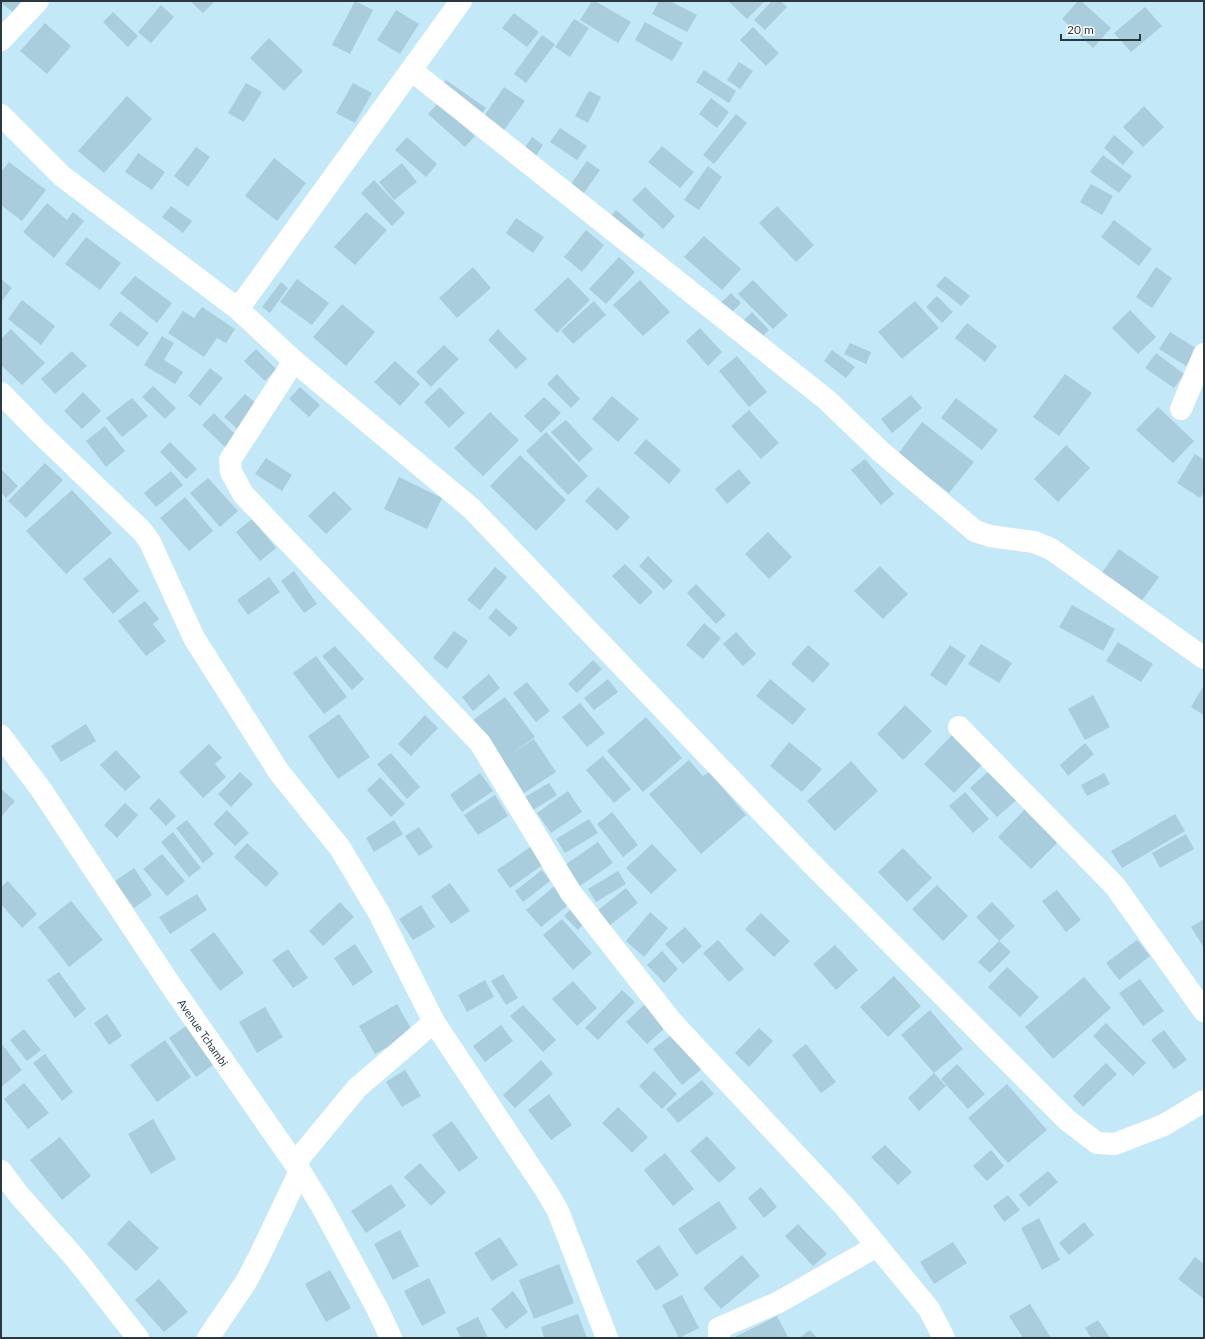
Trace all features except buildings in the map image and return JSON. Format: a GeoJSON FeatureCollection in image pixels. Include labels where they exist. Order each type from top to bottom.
{"type":"FeatureCollection","features":[{"type":"Feature","properties":{"kind":"street"},"geometry":{"type":"LineString","coordinates":[[1,40],[38,1]]}},
{"type":"Feature","properties":{"kind":"street"},"geometry":{"type":"LineString","coordinates":[[238,309],[461,1]]}},
{"type":"Feature","properties":{"kind":"street"},"geometry":{"type":"LineString","coordinates":[[411,70],[827,400],[880,451],[975,531],[990,536],[1034,542],[1051,549],[1204,658]]}},
{"type":"Feature","properties":{"kind":"street"},"geometry":{"type":"LineString","coordinates":[[1,115],[62,176],[238,309],[294,360],[471,508],[805,857],[1067,1120],[1097,1143],[1115,1144],[1164,1125],[1204,1102]]}},
{"type":"Feature","properties":{"kind":"street"},"geometry":{"type":"LineString","coordinates":[[1181,409],[1204,354]]}},
{"type":"Feature","properties":{"kind":"street"},"geometry":{"type":"LineString","coordinates":[[294,360],[230,460],[231,472],[243,494],[480,743],[571,893],[672,1022],[844,1207],[877,1246],[929,1309],[944,1338]]}},
{"type":"Feature","properties":{"kind":"street"},"geometry":{"type":"LineString","coordinates":[[1,394],[142,531],[150,542],[194,638],[279,772],[340,848],[379,913],[434,1022],[558,1211],[606,1338]]}},
{"type":"Feature","properties":{"kind":"street"},"geometry":{"type":"LineString","coordinates":[[959,727],[1115,886],[1204,1011]]}},
{"type":"Feature","properties":{"kind":"street","name":"Avenue Tchambi"},"geometry":{"type":"LineString","coordinates":[[1,736],[40,788],[172,987],[298,1167],[321,1205],[377,1308],[391,1338]]}},
{"type":"Feature","properties":{"kind":"street"},"geometry":{"type":"LineString","coordinates":[[208,1338],[246,1282],[259,1257],[298,1167],[357,1088],[434,1022]]}},
{"type":"Feature","properties":{"kind":"street"},"geometry":{"type":"LineString","coordinates":[[1,1171],[19,1195],[76,1259],[138,1338]]}},
{"type":"Feature","properties":{"kind":"street"},"geometry":{"type":"LineString","coordinates":[[719,1338],[719,1328],[779,1302],[877,1246]]}}]}
